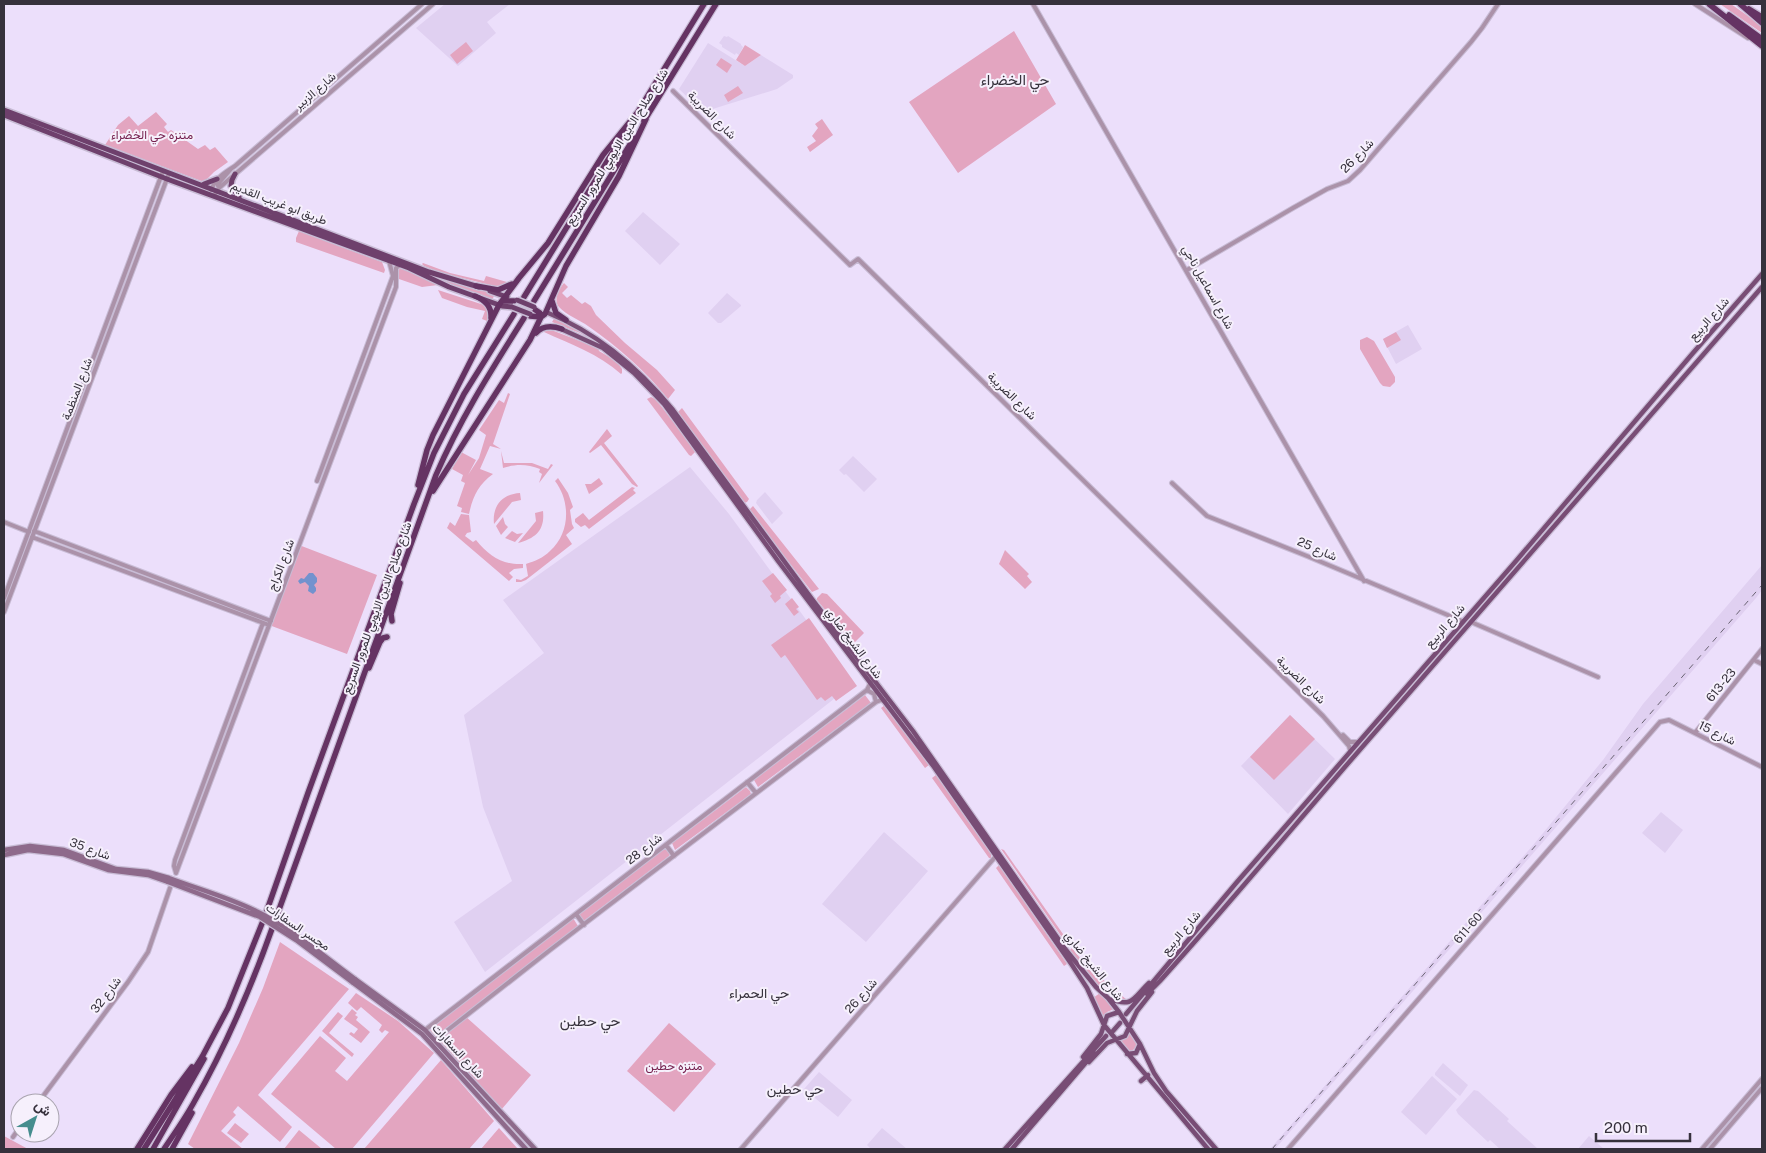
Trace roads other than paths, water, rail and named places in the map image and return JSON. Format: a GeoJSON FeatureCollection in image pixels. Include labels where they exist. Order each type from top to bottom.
{"type":"FeatureCollection","features":[{"type":"Feature","properties":{"kind":"highway","name":"شارع صلاح الدين الايوبي للمرور السريع"},"geometry":{"type":"LineString","coordinates":[[524,297],[704,4]]}},
{"type":"Feature","properties":{"kind":"highway","name":"شارع صلاح الدين الايوبي للمرور السريع"},"geometry":{"type":"LineString","coordinates":[[276,918],[433,483],[458,427],[473,400],[531,311],[716,4]]}},
{"type":"Feature","properties":{"kind":"highway"},"geometry":{"type":"LineString","coordinates":[[1711,4],[1762,47]]}},
{"type":"Feature","properties":{"kind":"highway"},"geometry":{"type":"LineString","coordinates":[[1711,4],[1762,39]]}},
{"type":"Feature","properties":{"kind":"highway"},"geometry":{"type":"LineString","coordinates":[[1740,4],[1762,17]]}},
{"type":"Feature","properties":{"kind":"highway"},"geometry":{"type":"LineString","coordinates":[[1740,4],[1762,23]]}},
{"type":"Feature","properties":{"kind":"highway","name":"طريق ابو غريب القديم"},"geometry":{"type":"LineString","coordinates":[[4,110],[212,195],[400,265],[449,287],[475,296],[503,300]]}},
{"type":"Feature","properties":{"kind":"highway"},"geometry":{"type":"LineString","coordinates":[[414,504],[429,444],[489,324],[519,278],[548,243],[603,155],[637,113]]}},
{"type":"Feature","properties":{"kind":"highway","name":"طريق ابو غريب القديم"},"geometry":{"type":"LineString","coordinates":[[4,115],[165,175],[216,188],[429,272],[476,286],[503,300]]}},
{"type":"Feature","properties":{"kind":"highway"},"geometry":{"type":"LineString","coordinates":[[424,508],[445,470],[530,340],[543,317],[566,266],[620,176],[646,119]]}},
{"type":"Feature","properties":{"kind":"highway"},"geometry":{"type":"LineString","coordinates":[[236,174],[231,186],[235,193],[243,200]]}},
{"type":"Feature","properties":{"kind":"highway"},"geometry":{"type":"LineString","coordinates":[[201,184],[211,183],[217,179]]}},
{"type":"Feature","properties":{"kind":"highway"},"geometry":{"type":"LineString","coordinates":[[476,286],[503,289],[519,278]]}},
{"type":"Feature","properties":{"kind":"highway"},"geometry":{"type":"LineString","coordinates":[[554,293],[552,300],[553,308],[559,316],[566,320]]}},
{"type":"Feature","properties":{"kind":"highway"},"geometry":{"type":"LineString","coordinates":[[475,296],[484,301],[490,308],[491,317],[489,324]]}},
{"type":"Feature","properties":{"kind":"highway"},"geometry":{"type":"LineString","coordinates":[[503,300],[507,300],[543,317]]}},
{"type":"Feature","properties":{"kind":"highway","name":"شارع صلاح الدين الايوبي للمرور السريع"},"geometry":{"type":"LineString","coordinates":[[266,913],[414,504],[437,447],[452,414],[514,314]]}},
{"type":"Feature","properties":{"kind":"highway"},"geometry":{"type":"LineString","coordinates":[[530,340],[538,330],[543,328],[562,329]]}},
{"type":"Feature","properties":{"kind":"highway"},"geometry":{"type":"LineString","coordinates":[[392,621],[390,614],[397,594],[402,568]]}},
{"type":"Feature","properties":{"kind":"highway"},"geometry":{"type":"LineString","coordinates":[[363,676],[372,662],[380,642],[386,637]]}},
{"type":"Feature","properties":{"kind":"highway"},"geometry":{"type":"LineString","coordinates":[[153,1149],[200,1069],[232,1000],[263,921]]}},
{"type":"Feature","properties":{"kind":"highway"},"geometry":{"type":"LineString","coordinates":[[164,1149],[199,1093],[230,1033],[273,926]]}},
{"type":"Feature","properties":{"kind":"highway"},"geometry":{"type":"LineString","coordinates":[[144,1149],[214,1036]]}},
{"type":"Feature","properties":{"kind":"highway"},"geometry":{"type":"LineString","coordinates":[[137,1149],[179,1084],[207,1048]]}},
{"type":"Feature","properties":{"kind":"highway"},"geometry":{"type":"LineString","coordinates":[[172,1149],[188,1122],[199,1093]]}},
{"type":"Feature","properties":{"kind":"main road","name":"شارع الربيع"},"geometry":{"type":"LineString","coordinates":[[1158,979],[1350,750],[1762,274]]}},
{"type":"Feature","properties":{"kind":"main road","name":"شارع الربيع"},"geometry":{"type":"LineString","coordinates":[[1127,1014],[1266,860],[1762,287]]}},
{"type":"Feature","properties":{"kind":"main road","name":"شارع الشيخ ضاري"},"geometry":{"type":"LineString","coordinates":[[543,317],[566,320],[585,330],[626,361],[650,383],[673,410],[806,591],[913,730],[1066,950],[1119,1012]]}},
{"type":"Feature","properties":{"kind":"main road","name":"شارع الشيخ ضاري"},"geometry":{"type":"LineString","coordinates":[[543,317],[562,329],[610,353],[634,373],[664,404],[778,561],[934,766],[1089,992],[1104,1025]]}},
{"type":"Feature","properties":{"kind":"main road"},"geometry":{"type":"LineString","coordinates":[[1683,365],[1685,370],[1690,370]]}},
{"type":"Feature","properties":{"kind":"main road"},"geometry":{"type":"LineString","coordinates":[[1676,372],[1682,374],[1684,378]]}},
{"type":"Feature","properties":{"kind":"main road"},"geometry":{"type":"LineString","coordinates":[[1567,513],[1564,507],[1580,485]]}},
{"type":"Feature","properties":{"kind":"main road"},"geometry":{"type":"LineString","coordinates":[[1543,541],[1559,518],[1556,513]]}},
{"type":"Feature","properties":{"kind":"main road"},"geometry":{"type":"LineString","coordinates":[[1448,638],[1449,643],[1454,642]]}},
{"type":"Feature","properties":{"kind":"main road"},"geometry":{"type":"LineString","coordinates":[[1439,648],[1444,647],[1445,652]]}},
{"type":"Feature","properties":{"kind":"main road","name":"شارع 35"},"geometry":{"type":"LineString","coordinates":[[4,850],[30,846],[64,850],[116,869],[148,872],[168,880]]}},
{"type":"Feature","properties":{"kind":"main road","name":"شارع 35"},"geometry":{"type":"LineString","coordinates":[[4,855],[28,850],[63,854],[108,870],[168,880]]}},
{"type":"Feature","properties":{"kind":"main road"},"geometry":{"type":"LineString","coordinates":[[1261,855],[1266,860]]}},
{"type":"Feature","properties":{"kind":"main road","name":"مجسر السفارات"},"geometry":{"type":"LineString","coordinates":[[168,880],[260,917],[354,981]]}},
{"type":"Feature","properties":{"kind":"main road"},"geometry":{"type":"LineString","coordinates":[[1012,1149],[1077,1070],[1101,1034],[1108,1015],[1119,1012],[1158,979]]}},
{"type":"Feature","properties":{"kind":"main road"},"geometry":{"type":"LineString","coordinates":[[1077,1070],[1092,1060],[1108,1043],[1125,1036],[1137,1011],[1158,979]]}},
{"type":"Feature","properties":{"kind":"main road","name":"شارع السفارات"},"geometry":{"type":"LineString","coordinates":[[354,981],[425,1030],[452,1063]]}},
{"type":"Feature","properties":{"kind":"main road"},"geometry":{"type":"LineString","coordinates":[[1089,992],[1092,995],[1096,994],[1098,992],[1096,987]]}},
{"type":"Feature","properties":{"kind":"main road"},"geometry":{"type":"LineString","coordinates":[[1108,998],[1123,1004],[1130,1002]]}},
{"type":"Feature","properties":{"kind":"main road"},"geometry":{"type":"LineString","coordinates":[[1119,1012],[1140,1044],[1145,1057],[1166,1091],[1216,1149]]}},
{"type":"Feature","properties":{"kind":"main road","name":"شارع السفارات"},"geometry":{"type":"LineString","coordinates":[[406,1016],[535,1149]]}},
{"type":"Feature","properties":{"kind":"main road"},"geometry":{"type":"LineString","coordinates":[[1112,1030],[1120,1022]]}},
{"type":"Feature","properties":{"kind":"main road"},"geometry":{"type":"LineString","coordinates":[[1104,1025],[1148,1075],[1208,1149]]}},
{"type":"Feature","properties":{"kind":"main road"},"geometry":{"type":"LineString","coordinates":[[1005,1149],[1107,1037]]}},
{"type":"Feature","properties":{"kind":"main road"},"geometry":{"type":"LineString","coordinates":[[1128,1054],[1136,1053],[1140,1044]]}},
{"type":"Feature","properties":{"kind":"main road"},"geometry":{"type":"LineString","coordinates":[[1140,1066],[1139,1060],[1145,1057]]}},
{"type":"Feature","properties":{"kind":"main road","name":"شارع السفارات"},"geometry":{"type":"LineString","coordinates":[[458,1069],[526,1149]]}},
{"type":"Feature","properties":{"kind":"main road"},"geometry":{"type":"LineString","coordinates":[[1141,1081],[1148,1075]]}},
{"type":"Feature","properties":{"kind":"street","name":"شارع الزبير"},"geometry":{"type":"LineString","coordinates":[[212,195],[216,188],[217,179],[235,166],[422,4]]}},
{"type":"Feature","properties":{"kind":"street","name":"شارع الزبير"},"geometry":{"type":"LineString","coordinates":[[216,188],[236,174],[433,4]]}},
{"type":"Feature","properties":{"kind":"street","name":"شارع اسماعيل ناجي"},"geometry":{"type":"LineString","coordinates":[[1034,4],[1364,581]]}},
{"type":"Feature","properties":{"kind":"street","name":"شارع 26"},"geometry":{"type":"LineString","coordinates":[[1187,270],[1292,208],[1327,189],[1348,181],[1360,170],[1482,28],[1498,4]]}},
{"type":"Feature","properties":{"kind":"street"},"geometry":{"type":"LineString","coordinates":[[1696,4],[1762,47]]}},
{"type":"Feature","properties":{"kind":"street","name":"شارع الضريبة"},"geometry":{"type":"LineString","coordinates":[[673,91],[850,265],[858,259],[1335,729],[1350,742],[1358,742]]}},
{"type":"Feature","properties":{"kind":"street"},"geometry":{"type":"LineString","coordinates":[[266,138],[270,144]]}},
{"type":"Feature","properties":{"kind":"street"},"geometry":{"type":"LineString","coordinates":[[216,188],[219,187],[218,184],[235,166]]}},
{"type":"Feature","properties":{"kind":"street","name":"شارع المنظمة"},"geometry":{"type":"LineString","coordinates":[[4,612],[12,583],[74,409],[130,258],[165,175]]}},
{"type":"Feature","properties":{"kind":"street","name":"شارع المنظمة"},"geometry":{"type":"LineString","coordinates":[[4,598],[32,537],[31,532],[136,262],[165,175]]}},
{"type":"Feature","properties":{"kind":"street"},"geometry":{"type":"LineString","coordinates":[[130,258],[136,262]]}},
{"type":"Feature","properties":{"kind":"street"},"geometry":{"type":"LineString","coordinates":[[317,481],[392,280],[393,272],[389,261]]}},
{"type":"Feature","properties":{"kind":"street","name":"شارع الكراج"},"geometry":{"type":"LineString","coordinates":[[182,841],[175,860],[176,873],[396,287],[396,268],[400,265]]}},
{"type":"Feature","properties":{"kind":"street"},"geometry":{"type":"LineString","coordinates":[[74,409],[79,411]]}},
{"type":"Feature","properties":{"kind":"street","name":"شارع 25"},"geometry":{"type":"LineString","coordinates":[[1172,483],[1207,516],[1462,621]]}},
{"type":"Feature","properties":{"kind":"street"},"geometry":{"type":"LineString","coordinates":[[4,522],[270,623]]}},
{"type":"Feature","properties":{"kind":"street"},"geometry":{"type":"LineString","coordinates":[[32,537],[263,624],[270,623]]}},
{"type":"Feature","properties":{"kind":"street"},"geometry":{"type":"LineString","coordinates":[[1471,622],[1598,678]]}},
{"type":"Feature","properties":{"kind":"street"},"geometry":{"type":"LineString","coordinates":[[188,843],[182,841],[263,624]]}},
{"type":"Feature","properties":{"kind":"street","name":"613-23"},"geometry":{"type":"LineString","coordinates":[[1695,733],[1754,660],[1760,656],[1762,650]]}},
{"type":"Feature","properties":{"kind":"street"},"geometry":{"type":"LineString","coordinates":[[1754,660],[1762,664]]}},
{"type":"Feature","properties":{"kind":"street"},"geometry":{"type":"LineString","coordinates":[[871,682],[868,690],[874,694],[876,702],[885,701]]}},
{"type":"Feature","properties":{"kind":"street","name":"شارع 28"},"geometry":{"type":"LineString","coordinates":[[425,1030],[868,690]]}},
{"type":"Feature","properties":{"kind":"street","name":"شارع 28"},"geometry":{"type":"LineString","coordinates":[[435,1040],[876,702]]}},
{"type":"Feature","properties":{"kind":"street","name":"شارع 15"},"geometry":{"type":"LineString","coordinates":[[1663,721],[1669,720],[1762,767]]}},
{"type":"Feature","properties":{"kind":"street","name":"611-60"},"geometry":{"type":"LineString","coordinates":[[1288,1149],[1645,738],[1663,721]]}},
{"type":"Feature","properties":{"kind":"street","name":"شارع الضريبة"},"geometry":{"type":"LineString","coordinates":[[1335,729],[1349,746],[1350,750]]}},
{"type":"Feature","properties":{"kind":"street"},"geometry":{"type":"LineString","coordinates":[[747,782],[756,793]]}},
{"type":"Feature","properties":{"kind":"street"},"geometry":{"type":"LineString","coordinates":[[666,845],[674,856]]}},
{"type":"Feature","properties":{"kind":"street","name":"شارع 26"},"geometry":{"type":"LineString","coordinates":[[742,1149],[996,856]]}},
{"type":"Feature","properties":{"kind":"street","name":"شارع 32"},"geometry":{"type":"LineString","coordinates":[[45,1093],[148,952],[170,888]]}},
{"type":"Feature","properties":{"kind":"street"},"geometry":{"type":"LineString","coordinates":[[576,914],[584,925]]}},
{"type":"Feature","properties":{"kind":"street"},"geometry":{"type":"LineString","coordinates":[[1702,1149],[1762,1080]]}},
{"type":"Feature","properties":{"kind":"street"},"geometry":{"type":"LineString","coordinates":[[1705,1145],[1710,1149],[1761,1089],[1756,1086]]}},
{"type":"Feature","properties":{"kind":"water"},"geometry":{"type":"Polygon","coordinates":[[[309,573],[313,573],[317,578],[317,582],[314,585],[316,591],[313,594],[308,591],[309,586],[305,582],[300,584],[298,581],[301,578],[304,579],[309,573]]]}},
{"type":"Feature","properties":{"kind":"railway"},"geometry":{"type":"LineString","coordinates":[[1272,1149],[1762,585]]}},
{"type":"Feature","properties":{"kind":"district","name":"حي الخضراء"},"geometry":{"type":"Point","coordinates":[1015,79]}},
{"type":"Feature","properties":{"kind":"district","name":"حي الحمراء"},"geometry":{"type":"Point","coordinates":[759,993]}},
{"type":"Feature","properties":{"kind":"district","name":"حي حطين"},"geometry":{"type":"Point","coordinates":[590,1020]}},
{"type":"Feature","properties":{"kind":"district","name":"حي حطين"},"geometry":{"type":"Point","coordinates":[795,1089]}},
{"type":"Feature","properties":{"kind":"park label","name":"متنزه حي الخضراء"},"geometry":{"type":"Point","coordinates":[152,135]}},
{"type":"Feature","properties":{"kind":"park label","name":"متنزه حطين"},"geometry":{"type":"Point","coordinates":[674,1066]}}]}
